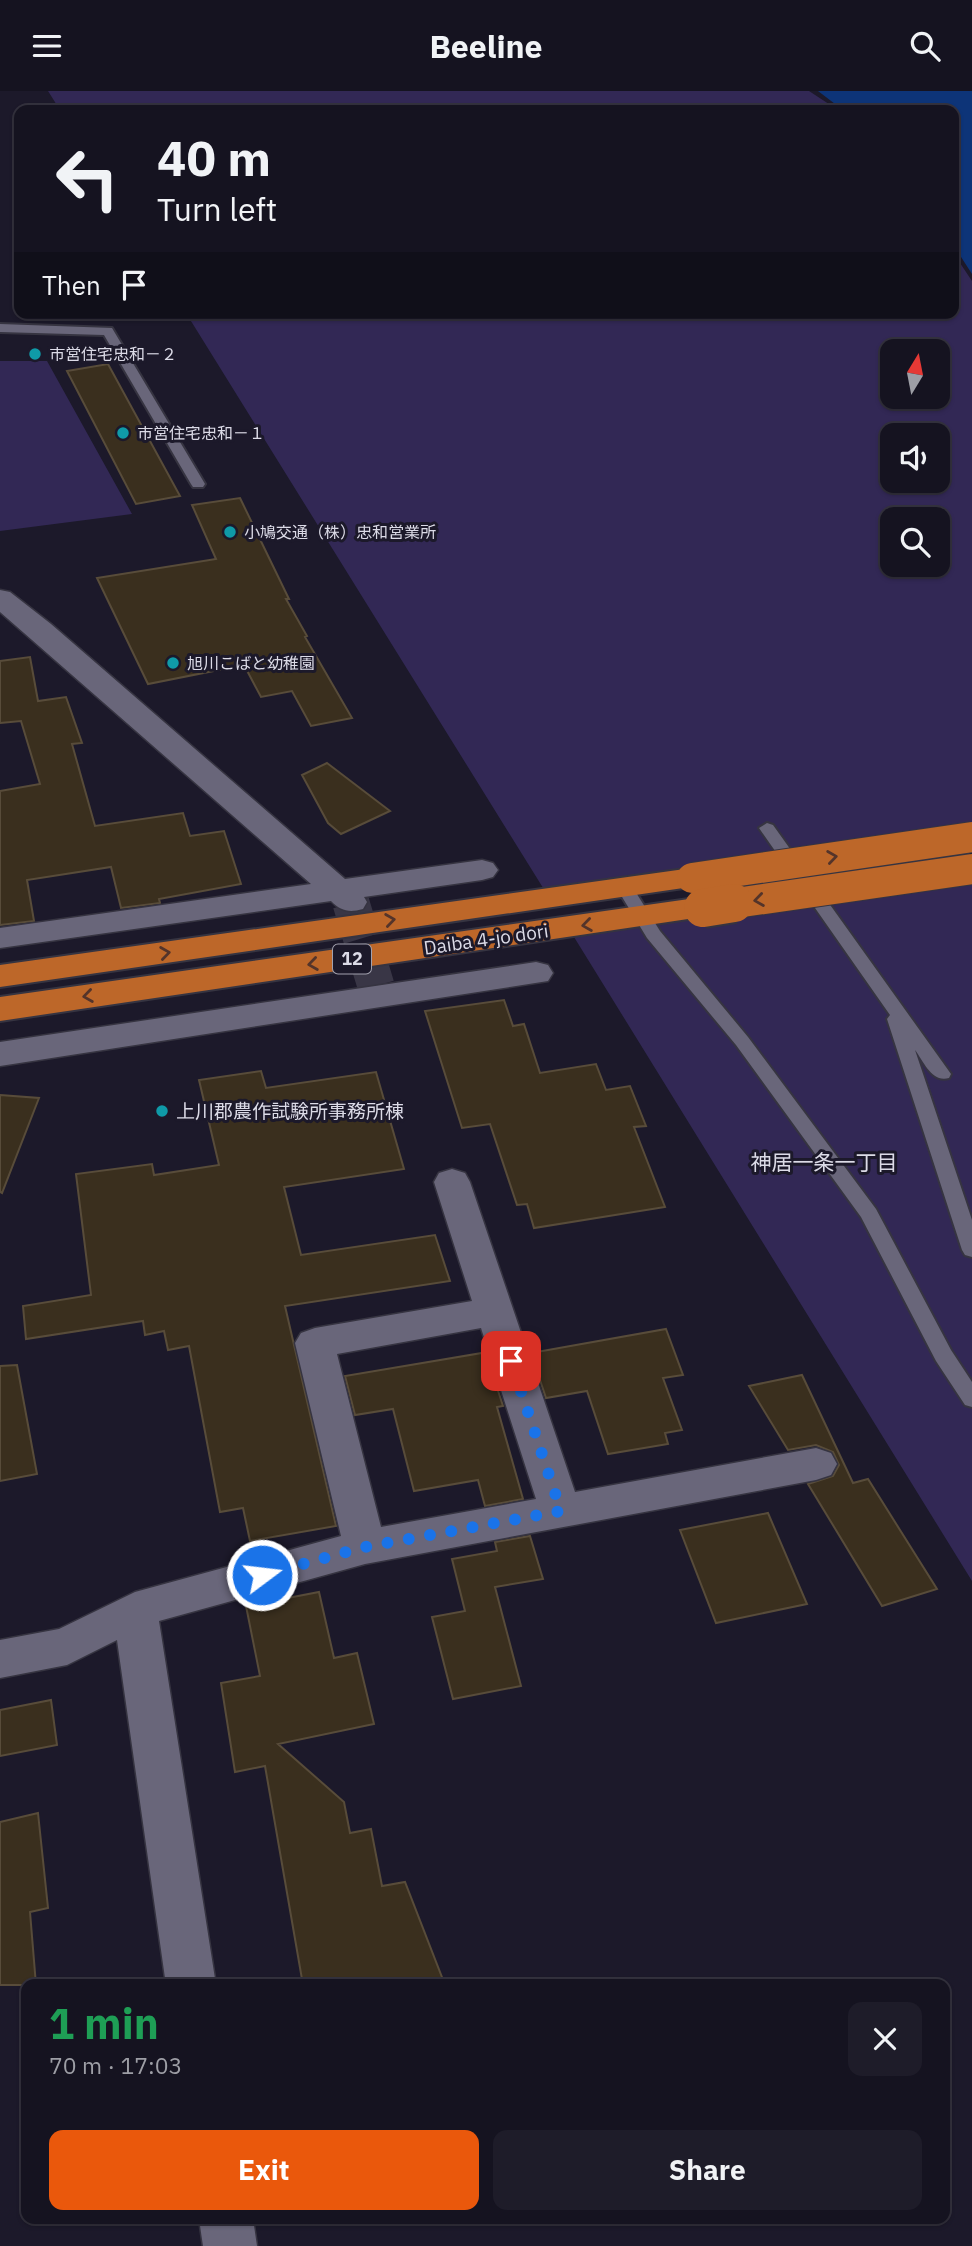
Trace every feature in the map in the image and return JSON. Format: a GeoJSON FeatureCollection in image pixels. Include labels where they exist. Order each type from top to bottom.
{"type":"FeatureCollection","features":[{"type":"Feature","properties":{"kind":"highway","name":"Daiba 4-jo dori"},"geometry":{"type":"LineString","coordinates":[[0,1009],[642,917],[698,893],[972,837]]}},
{"type":"Feature","properties":{"kind":"highway","name":"Daiba 4-jo dori"},"geometry":{"type":"LineString","coordinates":[[0,976],[624,887],[698,893],[972,869]]}},
{"type":"Feature","properties":{"kind":"street"},"geometry":{"type":"LineString","coordinates":[[0,598],[41,630],[346,897]]}},
{"type":"Feature","properties":{"kind":"street"},"geometry":{"type":"LineString","coordinates":[[0,631],[41,630]]}},
{"type":"Feature","properties":{"kind":"street"},"geometry":{"type":"LineString","coordinates":[[0,939],[346,897],[482,870]]}},
{"type":"Feature","properties":{"kind":"street"},"geometry":{"type":"LineString","coordinates":[[0,1054],[378,992],[536,973]]}},
{"type":"Feature","properties":{"kind":"street"},"geometry":{"type":"LineString","coordinates":[[452,1182],[561,1511]]}},
{"type":"Feature","properties":{"kind":"street"},"geometry":{"type":"LineString","coordinates":[[365,1547],[316,1343],[494,1311]]}},
{"type":"Feature","properties":{"kind":"street"},"geometry":{"type":"LineString","coordinates":[[0,1659],[67,1646],[135,1610],[365,1547],[816,1464]]}},
{"type":"Feature","properties":{"kind":"street"},"geometry":{"type":"LineString","coordinates":[[135,1610],[190,1979]]}},
{"type":"Feature","properties":{"kind":"street"},"geometry":{"type":"LineString","coordinates":[[227,2224],[230,2246]]}},
{"type":"Feature","properties":{"kind":"lane"},"geometry":{"type":"LineString","coordinates":[[0,328],[108,331],[198,484]]}},
{"type":"Feature","properties":{"kind":"lane"},"geometry":{"type":"LineString","coordinates":[[767,828],[942,1074]]}},
{"type":"Feature","properties":{"kind":"lane"},"geometry":{"type":"LineString","coordinates":[[624,887],[653,935],[743,1041],[869,1214],[943,1355],[972,1399]]}},
{"type":"Feature","properties":{"kind":"lane"},"geometry":{"type":"LineString","coordinates":[[889,997],[972,1250]]}},
{"type":"Feature","properties":{"kind":"shaded area"},"geometry":{"type":"Polygon","coordinates":[[[48,91],[809,91],[830,105],[57,105],[48,91]]]}},
{"type":"Feature","properties":{"kind":"shaded area"},"geometry":{"type":"Polygon","coordinates":[[[959,262],[972,281],[972,830],[545,891],[190,319],[959,319],[959,262]]]}},
{"type":"Feature","properties":{"kind":"shaded area"},"geometry":{"type":"Polygon","coordinates":[[[0,361],[47,361],[132,514],[0,531],[0,361]]]}},
{"type":"Feature","properties":{"kind":"shaded area"},"geometry":{"type":"Polygon","coordinates":[[[972,877],[972,1581],[574,937],[972,877]]]}},
{"type":"Feature","properties":{"kind":"water"},"geometry":{"type":"Polygon","coordinates":[[[818,91],[972,91],[972,274],[959,254],[959,105],[836,105],[818,91]]]}},
{"type":"Feature","properties":{"kind":"building","name":"市営住宅忠和－１"},"geometry":{"type":"Polygon","coordinates":[[[108,364],[180,496],[136,504],[67,371],[108,364]]]}},
{"type":"Feature","properties":{"kind":"building"},"geometry":{"type":"Polygon","coordinates":[[[240,498],[289,599],[286,599],[307,636],[305,637],[352,718],[311,726],[292,691],[261,697],[244,665],[148,684],[97,578],[216,559],[192,505],[240,498]]]}},
{"type":"Feature","properties":{"kind":"building"},"geometry":{"type":"Polygon","coordinates":[[[30,657],[38,701],[66,697],[82,743],[72,744],[95,826],[183,813],[190,836],[224,831],[241,884],[159,899],[160,903],[121,908],[111,867],[27,880],[34,921],[0,925],[0,791],[40,784],[21,721],[0,723],[0,661],[30,657]]]}},
{"type":"Feature","properties":{"kind":"building"},"geometry":{"type":"Polygon","coordinates":[[[327,763],[390,811],[341,834],[328,823],[302,775],[327,763]]]}},
{"type":"Feature","properties":{"kind":"building"},"geometry":{"type":"Polygon","coordinates":[[[504,1000],[513,1026],[524,1024],[540,1073],[596,1064],[606,1090],[630,1086],[646,1126],[634,1127],[665,1207],[534,1228],[527,1204],[517,1205],[490,1124],[462,1128],[425,1011],[504,1000]]]}},
{"type":"Feature","properties":{"kind":"building"},"geometry":{"type":"Polygon","coordinates":[[[261,1071],[266,1088],[376,1072],[404,1169],[284,1187],[301,1255],[435,1235],[450,1281],[285,1306],[336,1526],[250,1541],[243,1508],[220,1512],[189,1346],[168,1350],[164,1331],[145,1335],[143,1321],[26,1339],[23,1306],[91,1295],[76,1174],[152,1164],[154,1175],[219,1165],[199,1080],[261,1071]]]}},
{"type":"Feature","properties":{"kind":"building"},"geometry":{"type":"Polygon","coordinates":[[[0,1095],[39,1098],[2,1193],[0,1192],[0,1095]]]}},
{"type":"Feature","properties":{"kind":"building"},"geometry":{"type":"Polygon","coordinates":[[[666,1329],[683,1375],[663,1378],[682,1430],[665,1433],[668,1444],[608,1454],[587,1391],[546,1398],[531,1353],[666,1329]]]}},
{"type":"Feature","properties":{"kind":"building"},"geometry":{"type":"Polygon","coordinates":[[[482,1353],[484,1360],[488,1360],[503,1406],[497,1407],[523,1499],[485,1506],[478,1480],[414,1491],[393,1409],[355,1415],[345,1376],[482,1353]]]}},
{"type":"Feature","properties":{"kind":"building"},"geometry":{"type":"Polygon","coordinates":[[[17,1365],[37,1474],[0,1481],[0,1366],[17,1365]]]}},
{"type":"Feature","properties":{"kind":"building"},"geometry":{"type":"Polygon","coordinates":[[[802,1375],[853,1483],[868,1479],[937,1589],[882,1606],[808,1484],[833,1476],[839,1465],[833,1452],[816,1445],[788,1450],[749,1386],[802,1375]]]}},
{"type":"Feature","properties":{"kind":"building"},"geometry":{"type":"Polygon","coordinates":[[[768,1513],[807,1604],[716,1623],[680,1530],[768,1513]]]}},
{"type":"Feature","properties":{"kind":"building"},"geometry":{"type":"Polygon","coordinates":[[[530,1536],[543,1579],[495,1587],[521,1686],[453,1699],[432,1617],[465,1611],[452,1559],[497,1551],[495,1542],[530,1536]]]}},
{"type":"Feature","properties":{"kind":"building"},"geometry":{"type":"Polygon","coordinates":[[[319,1592],[334,1658],[357,1653],[374,1724],[278,1744],[344,1802],[350,1833],[371,1829],[382,1886],[405,1882],[443,1979],[302,1979],[265,1766],[235,1772],[221,1683],[260,1676],[246,1606],[319,1592]]]}},
{"type":"Feature","properties":{"kind":"building"},"geometry":{"type":"Polygon","coordinates":[[[51,1700],[57,1745],[0,1756],[0,1710],[51,1700]]]}},
{"type":"Feature","properties":{"kind":"building"},"geometry":{"type":"Polygon","coordinates":[[[38,1813],[48,1908],[30,1912],[36,1979],[21,1979],[21,1985],[0,1985],[0,1822],[38,1813]]]}},
{"type":"Feature","properties":{"kind":"tunnel"},"geometry":{"type":"LineString","coordinates":[[351,903],[376,986]]}},
{"type":"Feature","properties":{"kind":"place","name":"市営住宅忠和－２"},"geometry":{"type":"Point","coordinates":[35,354]}},
{"type":"Feature","properties":{"kind":"place","name":"市営住宅忠和－１"},"geometry":{"type":"Point","coordinates":[123,433]}},
{"type":"Feature","properties":{"kind":"place","name":"小鳩交通（株）忠和営業所"},"geometry":{"type":"Point","coordinates":[230,532]}},
{"type":"Feature","properties":{"kind":"place","name":"旭川こばと幼稚園"},"geometry":{"type":"Point","coordinates":[173,663]}},
{"type":"Feature","properties":{"kind":"place","name":"上川郡農作試験所事務所棟"},"geometry":{"type":"Point","coordinates":[162,1111]}},
{"type":"Feature","properties":{"kind":"district","name":"神居一条一丁目"},"geometry":{"type":"Point","coordinates":[824,1163]}},
{"type":"Feature","properties":{"kind":"route"},"geometry":{"type":"LineString","coordinates":[[262,1575],[365,1547],[561,1511],[511,1361]]}}]}
